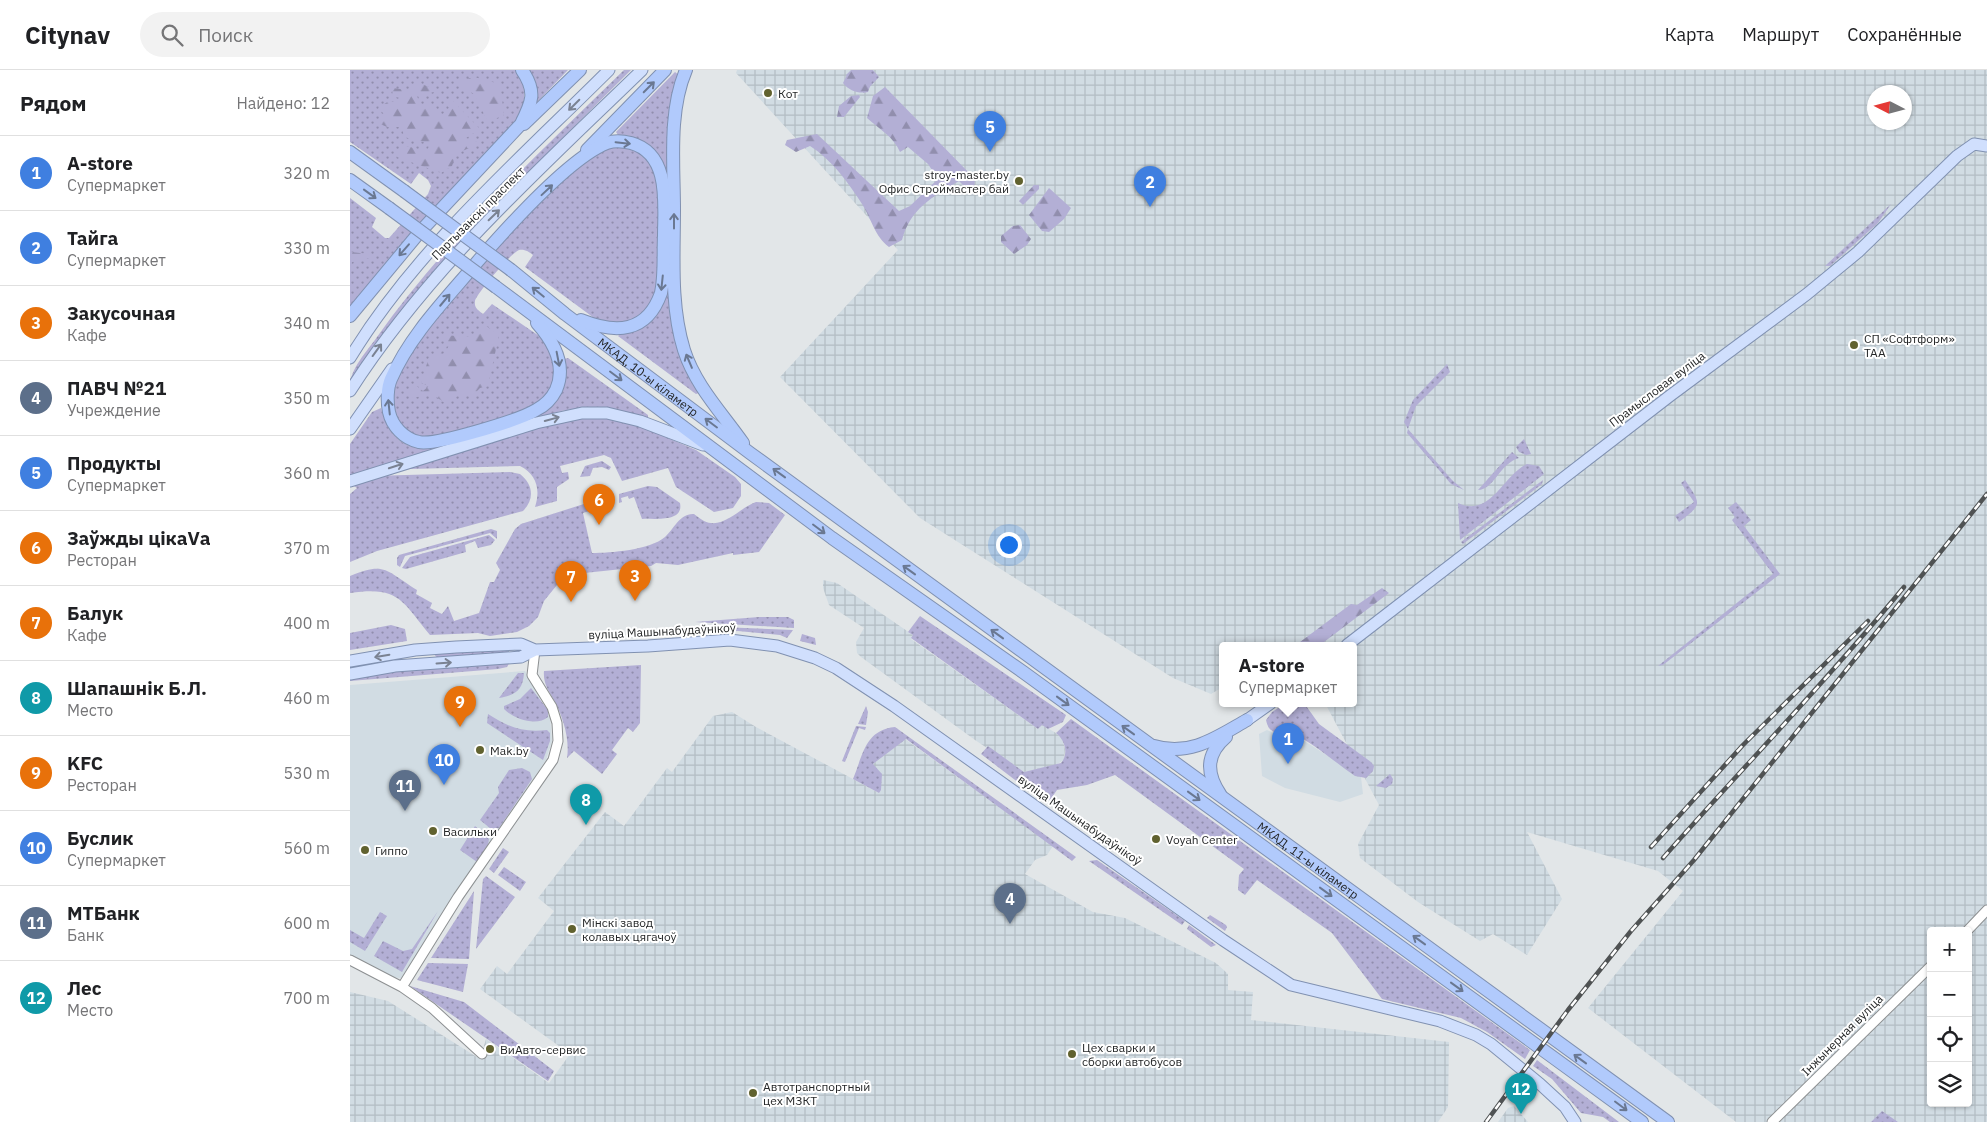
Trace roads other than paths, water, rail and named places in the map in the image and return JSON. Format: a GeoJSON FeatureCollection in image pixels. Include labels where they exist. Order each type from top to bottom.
{"type":"FeatureCollection","features":[{"type":"Feature","properties":{"kind":"highway"},"geometry":{"type":"LineString","coordinates":[[351,315],[418,234],[516,131],[529,108],[532,92],[531,84],[522,70]]}},
{"type":"Feature","properties":{"kind":"highway"},"geometry":{"type":"LineString","coordinates":[[486,163],[580,70]]}},
{"type":"Feature","properties":{"kind":"highway"},"geometry":{"type":"LineString","coordinates":[[520,305],[556,349],[560,371],[556,391],[535,411],[449,439],[428,443],[412,440],[398,431],[390,417],[388,404],[390,381],[414,338],[498,239],[665,70]]}},
{"type":"Feature","properties":{"kind":"highway"},"geometry":{"type":"LineString","coordinates":[[686,70],[678,101],[674,140],[674,270],[680,335],[696,376],[750,453]]}},
{"type":"Feature","properties":{"kind":"highway"},"geometry":{"type":"LineString","coordinates":[[565,314],[593,325],[617,329],[635,325],[645,319],[654,309],[661,293],[664,237],[664,192],[661,175],[652,158],[638,146],[625,142],[609,143],[566,172]]}},
{"type":"Feature","properties":{"kind":"highway"},"geometry":{"type":"LineString","coordinates":[[350,147],[402,190]]}},
{"type":"Feature","properties":{"kind":"highway","name":"МКАД, 10-ы кіламетр"},"geometry":{"type":"LineString","coordinates":[[350,152],[511,270],[565,314],[750,453],[949,598]]}},
{"type":"Feature","properties":{"kind":"highway","name":"МКАД, 10-ы кіламетр"},"geometry":{"type":"LineString","coordinates":[[350,180],[715,449],[832,538],[940,613]]}},
{"type":"Feature","properties":{"kind":"highway","name":"МКАД, 11-ы кіламетр"},"geometry":{"type":"LineString","coordinates":[[949,598],[1668,1122]]}},
{"type":"Feature","properties":{"kind":"highway","name":"МКАД, 11-ы кіламетр"},"geometry":{"type":"LineString","coordinates":[[940,613],[1642,1122]]}},
{"type":"Feature","properties":{"kind":"highway"},"geometry":{"type":"LineString","coordinates":[[1146,743],[1167,750],[1192,748],[1206,743],[1247,720]]}},
{"type":"Feature","properties":{"kind":"highway"},"geometry":{"type":"LineString","coordinates":[[1224,800],[1210,776],[1210,758],[1219,743],[1247,720]]}},
{"type":"Feature","properties":{"kind":"main road","name":"Партызанскі праспект"},"geometry":{"type":"LineString","coordinates":[[350,358],[386,306],[443,237],[609,70]]}},
{"type":"Feature","properties":{"kind":"main road","name":"Партызанскі праспект"},"geometry":{"type":"LineString","coordinates":[[350,391],[404,313],[459,249],[642,70]]}},
{"type":"Feature","properties":{"kind":"main road","name":"Прамысловая вуліца"},"geometry":{"type":"LineString","coordinates":[[1351,642],[1671,395],[1807,294],[1858,252],[1957,156],[1974,144],[1987,146]]}},
{"type":"Feature","properties":{"kind":"main road"},"geometry":{"type":"LineString","coordinates":[[350,429],[414,338]]}},
{"type":"Feature","properties":{"kind":"main road"},"geometry":{"type":"LineString","coordinates":[[350,481],[536,423],[582,414],[607,414],[640,421],[715,449]]}},
{"type":"Feature","properties":{"kind":"main road","name":"вуліца Машынабудаўнікоў"},"geometry":{"type":"LineString","coordinates":[[350,674],[395,666],[521,657],[535,650],[648,646],[730,640],[777,646],[815,658],[836,668],[886,700],[1223,940],[1286,982],[1302,989],[1440,1021],[1476,1035],[1491,1044],[1540,1084],[1565,1107],[1575,1122]]}},
{"type":"Feature","properties":{"kind":"main road","name":"вуліца Машынабудаўнікоў"},"geometry":{"type":"LineString","coordinates":[[350,661],[415,650],[522,644],[535,650]]}},
{"type":"Feature","properties":{"kind":"main road"},"geometry":{"type":"LineString","coordinates":[[1247,720],[1265,707]]}},
{"type":"Feature","properties":{"kind":"street"},"geometry":{"type":"LineString","coordinates":[[402,987],[458,898],[553,760],[558,741],[557,723],[552,707],[540,689],[535,650]]}},
{"type":"Feature","properties":{"kind":"street"},"geometry":{"type":"LineString","coordinates":[[1970,927],[1987,910]]}},
{"type":"Feature","properties":{"kind":"street"},"geometry":{"type":"LineString","coordinates":[[350,960],[402,987],[432,1008],[482,1054]]}},
{"type":"Feature","properties":{"kind":"street","name":"Інжынерная вуліца"},"geometry":{"type":"LineString","coordinates":[[1772,1122],[1927,970]]}},
{"type":"Feature","properties":{"kind":"railway"},"geometry":{"type":"LineString","coordinates":[[1486,1122],[1568,1010],[1631,931],[1694,860],[1987,494]]}},
{"type":"Feature","properties":{"kind":"railway"},"geometry":{"type":"LineString","coordinates":[[1663,858],[1815,690],[1904,587]]}},
{"type":"Feature","properties":{"kind":"railway"},"geometry":{"type":"LineString","coordinates":[[1651,847],[1743,745],[1868,621]]}},
{"type":"Feature","properties":{"kind":"place","name":"Кот"},"geometry":{"type":"Point","coordinates":[768,93]}},
{"type":"Feature","properties":{"kind":"place","name":"Продукты"},"geometry":{"type":"Point","coordinates":[990,152]}},
{"type":"Feature","properties":{"kind":"place","name":"stroy-master.by Офис Строймастер бай"},"geometry":{"type":"Point","coordinates":[1019,181]}},
{"type":"Feature","properties":{"kind":"place","name":"Тайга"},"geometry":{"type":"Point","coordinates":[1150,207]}},
{"type":"Feature","properties":{"kind":"place","name":"СП «Софтформ» ТАА"},"geometry":{"type":"Point","coordinates":[1854,345]}},
{"type":"Feature","properties":{"kind":"place","name":"Заўжды цікаVа"},"geometry":{"type":"Point","coordinates":[599,525]}},
{"type":"Feature","properties":{"kind":"place","name":"Закусочная"},"geometry":{"type":"Point","coordinates":[635,601]}},
{"type":"Feature","properties":{"kind":"place","name":"Балук"},"geometry":{"type":"Point","coordinates":[571,602]}},
{"type":"Feature","properties":{"kind":"place","name":"KFC"},"geometry":{"type":"Point","coordinates":[460,727]}},
{"type":"Feature","properties":{"kind":"place","name":"Mak.by"},"geometry":{"type":"Point","coordinates":[480,750]}},
{"type":"Feature","properties":{"kind":"place","name":"А-store"},"geometry":{"type":"Point","coordinates":[1288,764]}},
{"type":"Feature","properties":{"kind":"place","name":"Буслик"},"geometry":{"type":"Point","coordinates":[444,785]}},
{"type":"Feature","properties":{"kind":"place","name":"МТБанк"},"geometry":{"type":"Point","coordinates":[405,811]}},
{"type":"Feature","properties":{"kind":"place","name":"Шапашнік Б.Л."},"geometry":{"type":"Point","coordinates":[586,825]}},
{"type":"Feature","properties":{"kind":"place","name":"Васильки"},"geometry":{"type":"Point","coordinates":[433,831]}},
{"type":"Feature","properties":{"kind":"place","name":"Voyah Center"},"geometry":{"type":"Point","coordinates":[1156,839]}},
{"type":"Feature","properties":{"kind":"place","name":"Гиппо"},"geometry":{"type":"Point","coordinates":[365,850]}},
{"type":"Feature","properties":{"kind":"place","name":"ПАВЧ №21"},"geometry":{"type":"Point","coordinates":[1010,924]}},
{"type":"Feature","properties":{"kind":"place","name":"Мінскі завод колавых цягачоў"},"geometry":{"type":"Point","coordinates":[572,929]}},
{"type":"Feature","properties":{"kind":"place","name":"ВиАвто-сервис"},"geometry":{"type":"Point","coordinates":[490,1049]}},
{"type":"Feature","properties":{"kind":"place","name":"Цех сварки и сборки автобусов"},"geometry":{"type":"Point","coordinates":[1072,1054]}},
{"type":"Feature","properties":{"kind":"place","name":"Автотранспортный цех МЗКТ"},"geometry":{"type":"Point","coordinates":[753,1093]}},
{"type":"Feature","properties":{"kind":"place","name":"Лес"},"geometry":{"type":"Point","coordinates":[1521,1114]}}]}
